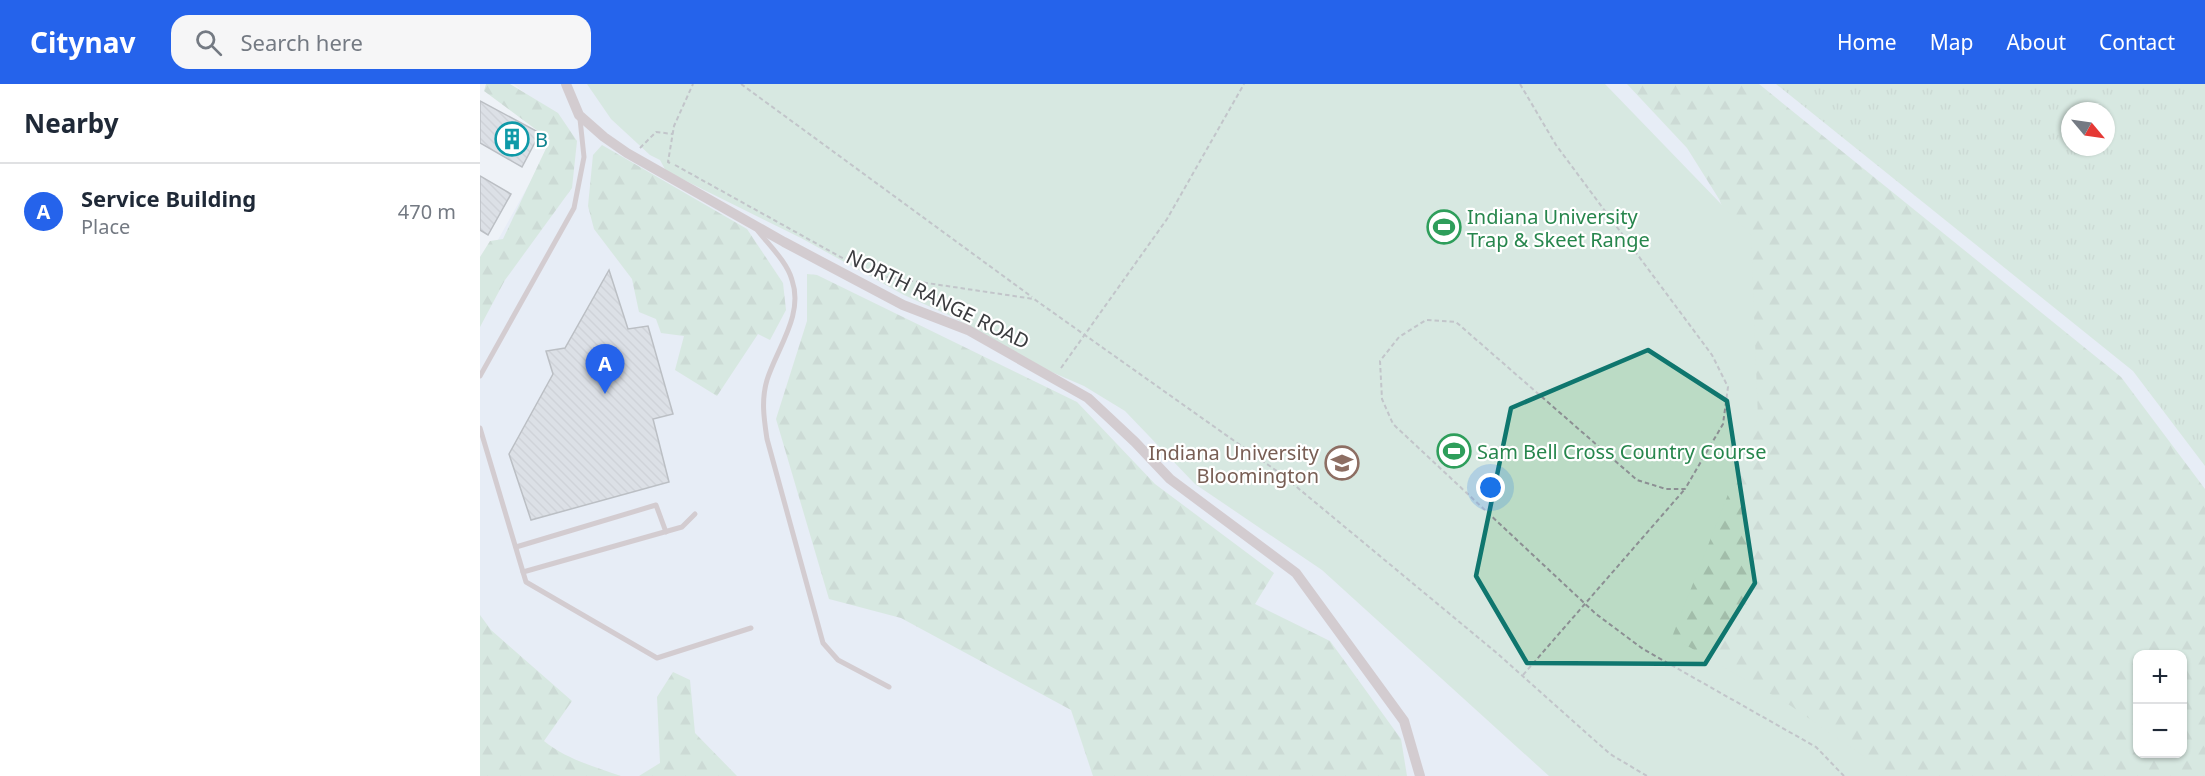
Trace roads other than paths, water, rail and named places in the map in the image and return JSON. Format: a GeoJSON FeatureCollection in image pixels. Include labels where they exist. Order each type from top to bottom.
{"type":"FeatureCollection","features":[{"type":"Feature","properties":{"kind":"street","name":"NORTH RANGE ROAD"},"geometry":{"type":"LineString","coordinates":[[566,84],[579,114],[604,137],[632,156],[753,225],[903,305],[968,330],[1088,398],[1170,479],[1296,573],[1404,721],[1420,776]]}},
{"type":"Feature","properties":{"kind":"lane"},"geometry":{"type":"LineString","coordinates":[[480,376],[574,208],[584,158],[579,114]]}},
{"type":"Feature","properties":{"kind":"lane"},"geometry":{"type":"LineString","coordinates":[[753,225],[792,277],[795,292],[793,314],[766,382],[762,406],[767,439],[824,643],[838,660],[889,687]]}},
{"type":"Feature","properties":{"kind":"lane"},"geometry":{"type":"LineString","coordinates":[[480,428],[526,582],[657,658],[751,628]]}},
{"type":"Feature","properties":{"kind":"lane"},"geometry":{"type":"LineString","coordinates":[[516,547],[656,505],[666,532]]}},
{"type":"Feature","properties":{"kind":"lane"},"geometry":{"type":"LineString","coordinates":[[523,572],[682,527],[695,514]]}},
{"type":"Feature","properties":{"kind":"place","name":"B"},"geometry":{"type":"Point","coordinates":[512,139]}},
{"type":"Feature","properties":{"kind":"place","name":"Indiana University Trap & Skeet Range"},"geometry":{"type":"Point","coordinates":[1444,227]}},
{"type":"Feature","properties":{"kind":"place","name":"Service Building"},"geometry":{"type":"Point","coordinates":[605,394]}},
{"type":"Feature","properties":{"kind":"place","name":"Sam Bell Cross Country Course"},"geometry":{"type":"Point","coordinates":[1454,451]}},
{"type":"Feature","properties":{"kind":"place","name":"Indiana University Bloomington"},"geometry":{"type":"Point","coordinates":[1342,463]}}]}
